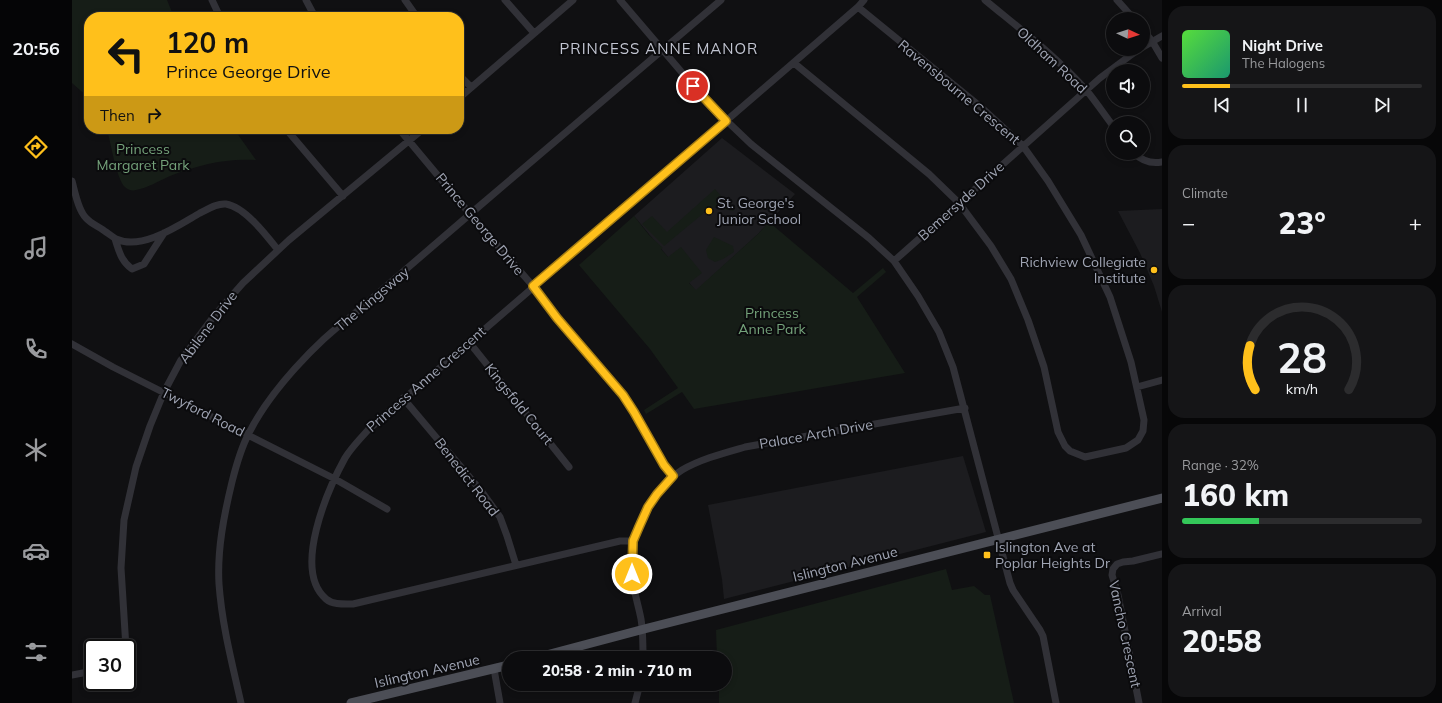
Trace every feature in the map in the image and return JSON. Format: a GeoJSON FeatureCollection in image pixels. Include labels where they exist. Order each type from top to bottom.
{"type":"FeatureCollection","features":[{"type":"Feature","properties":{"kind":"main road","name":"Islington Avenue"},"geometry":{"type":"LineString","coordinates":[[561,651],[642,629],[1162,498]]}},
{"type":"Feature","properties":{"kind":"main road","name":"Islington Avenue"},"geometry":{"type":"LineString","coordinates":[[350,703],[502,667]]}},
{"type":"Feature","properties":{"kind":"street"},"geometry":{"type":"LineString","coordinates":[[212,0],[218,12]]}},
{"type":"Feature","properties":{"kind":"street"},"geometry":{"type":"LineString","coordinates":[[306,0],[312,12]]}},
{"type":"Feature","properties":{"kind":"street"},"geometry":{"type":"LineString","coordinates":[[405,0],[413,12]]}},
{"type":"Feature","properties":{"kind":"street"},"geometry":{"type":"LineString","coordinates":[[505,0],[534,33]]}},
{"type":"Feature","properties":{"kind":"street"},"geometry":{"type":"LineString","coordinates":[[464,93],[573,0]]}},
{"type":"Feature","properties":{"kind":"street"},"geometry":{"type":"LineString","coordinates":[[620,0],[708,103],[726,121],[757,148],[858,229],[894,262],[918,296],[939,332],[953,367],[965,408],[1007,575],[1013,590],[1035,621],[1043,636],[1056,703]]}},
{"type":"Feature","properties":{"kind":"street","name":"The Kingsway"},"geometry":{"type":"LineString","coordinates":[[241,703],[224,630],[219,567],[220,550],[226,507],[236,466],[248,434],[275,391],[315,348],[340,325],[721,0]]}},
{"type":"Feature","properties":{"kind":"street","name":"Princess Anne Crescent"},"geometry":{"type":"LineString","coordinates":[[633,541],[620,541],[353,604],[334,603],[327,599],[320,591],[313,573],[318,522],[323,506],[348,454],[368,430],[533,286],[794,63],[864,0]]}},
{"type":"Feature","properties":{"kind":"street","name":"Oldham Road"},"geometry":{"type":"LineString","coordinates":[[985,0],[1037,42],[1086,90],[1106,117]]}},
{"type":"Feature","properties":{"kind":"street"},"geometry":{"type":"LineString","coordinates":[[1118,0],[1128,12]]}},
{"type":"Feature","properties":{"kind":"street","name":"Ravensbourne Crescent"},"geometry":{"type":"LineString","coordinates":[[794,63],[929,174],[958,203],[991,246],[1011,279],[1028,320],[1044,367],[1058,432],[1065,446],[1070,451],[1085,457],[1126,448],[1138,440],[1145,425],[1124,335],[1110,297],[1084,241],[1048,181],[1023,146],[982,108],[858,7]]}},
{"type":"Feature","properties":{"kind":"street"},"geometry":{"type":"LineString","coordinates":[[1152,41],[1162,36]]}},
{"type":"Feature","properties":{"kind":"street"},"geometry":{"type":"LineString","coordinates":[[1150,39],[1162,58]]}},
{"type":"Feature","properties":{"kind":"street","name":"Bemersyde Drive"},"geometry":{"type":"LineString","coordinates":[[894,262],[958,203],[1086,90],[1129,56]]}},
{"type":"Feature","properties":{"kind":"street"},"geometry":{"type":"LineString","coordinates":[[464,80],[471,87]]}},
{"type":"Feature","properties":{"kind":"street"},"geometry":{"type":"LineString","coordinates":[[290,134],[343,196]]}},
{"type":"Feature","properties":{"kind":"street","name":"Prince George Drive"},"geometry":{"type":"LineString","coordinates":[[404,134],[623,395],[664,465],[673,476]]}},
{"type":"Feature","properties":{"kind":"street","name":"Abilene Drive"},"geometry":{"type":"LineString","coordinates":[[125,639],[121,568],[124,520],[136,467],[150,426],[164,392],[181,360],[214,316],[243,283],[278,250],[417,134]]}},
{"type":"Feature","properties":{"kind":"street"},"geometry":{"type":"LineString","coordinates":[[1143,160],[1149,162],[1162,162]]}},
{"type":"Feature","properties":{"kind":"street"},"geometry":{"type":"LineString","coordinates":[[72,181],[76,198],[85,218],[115,239],[125,242],[152,239],[210,208],[226,204],[246,215],[262,230],[278,250]]}},
{"type":"Feature","properties":{"kind":"street"},"geometry":{"type":"LineString","coordinates":[[115,239],[119,254],[126,264],[132,269],[144,264],[164,233]]}},
{"type":"Feature","properties":{"kind":"street","name":"Kingsfold Court"},"geometry":{"type":"LineString","coordinates":[[469,342],[569,467]]}},
{"type":"Feature","properties":{"kind":"street","name":"Twyford Road"},"geometry":{"type":"LineString","coordinates":[[73,347],[335,479],[386,509]]}},
{"type":"Feature","properties":{"kind":"street"},"geometry":{"type":"LineString","coordinates":[[1137,387],[1162,380]]}},
{"type":"Feature","properties":{"kind":"street","name":"Benedict Road"},"geometry":{"type":"LineString","coordinates":[[404,398],[482,492],[500,517],[516,565]]}},
{"type":"Feature","properties":{"kind":"street","name":"Palace Arch Drive"},"geometry":{"type":"LineString","coordinates":[[673,476],[684,469],[705,460],[745,447],[965,408]]}},
{"type":"Feature","properties":{"kind":"street"},"geometry":{"type":"LineString","coordinates":[[643,651],[641,618],[632,581],[631,558],[633,541],[648,507],[673,476]]}},
{"type":"Feature","properties":{"kind":"street","name":"Vancho Crescent"},"geometry":{"type":"LineString","coordinates":[[1139,703],[1118,594],[1112,575],[1113,569],[1117,564],[1162,554]]}},
{"type":"Feature","properties":{"kind":"street"},"geometry":{"type":"LineString","coordinates":[[494,669],[500,703]]}},
{"type":"Feature","properties":{"kind":"street"},"geometry":{"type":"LineString","coordinates":[[72,675],[84,673]]}},
{"type":"Feature","properties":{"kind":"street"},"geometry":{"type":"LineString","coordinates":[[635,703],[638,691]]}},
{"type":"Feature","properties":{"kind":"shaded area","name":"St. George's Junior School"},"geometry":{"type":"Polygon","coordinates":[[[722,138],[795,194],[758,234],[696,291],[634,216],[722,138]]]}},
{"type":"Feature","properties":{"kind":"shaded area","name":"Richview Collegiate Institute"},"geometry":{"type":"Polygon","coordinates":[[[1162,209],[1162,312],[1154,286],[1140,253],[1118,211],[1162,209]]]}},
{"type":"Feature","properties":{"kind":"shaded area"},"geometry":{"type":"Polygon","coordinates":[[[963,456],[986,532],[724,599],[722,579],[708,505],[963,456]]]}},
{"type":"Feature","properties":{"kind":"green space"},"geometry":{"type":"Polygon","coordinates":[[[72,0],[167,0],[172,12],[84,12],[84,94],[72,83],[72,0]]]}},
{"type":"Feature","properties":{"kind":"green space","name":"Princess Margaret Park"},"geometry":{"type":"Polygon","coordinates":[[[108,134],[238,134],[256,160],[233,160],[212,163],[170,176],[144,188],[130,190],[127,189],[122,183],[114,160],[108,134]]]}},
{"type":"Feature","properties":{"kind":"green space"},"geometry":{"type":"Polygon","coordinates":[[[715,189],[734,211],[711,207],[664,246],[642,224],[652,216],[667,232],[715,189]]]}},
{"type":"Feature","properties":{"kind":"green space","name":"Princess Anne Park"},"geometry":{"type":"Polygon","coordinates":[[[634,216],[649,235],[663,248],[661,249],[668,257],[681,247],[702,273],[689,283],[696,290],[758,234],[769,222],[853,293],[883,268],[886,272],[857,297],[905,373],[694,409],[682,392],[646,414],[644,410],[678,388],[650,349],[579,265],[634,216]]]}},
{"type":"Feature","properties":{"kind":"green space"},"geometry":{"type":"Polygon","coordinates":[[[714,237],[733,246],[734,252],[715,262],[708,258],[706,250],[714,237]]]}},
{"type":"Feature","properties":{"kind":"green space"},"geometry":{"type":"Polygon","coordinates":[[[946,569],[952,590],[974,586],[985,595],[990,595],[1014,703],[719,703],[719,691],[732,691],[732,651],[717,651],[716,630],[946,569]]]}},
{"type":"Feature","properties":{"kind":"place","name":"St. George's Junior School"},"geometry":{"type":"Point","coordinates":[709,211]}},
{"type":"Feature","properties":{"kind":"place","name":"Richview Collegiate Institute"},"geometry":{"type":"Point","coordinates":[1154,270]}},
{"type":"Feature","properties":{"kind":"place","name":"Islington Ave at Poplar Heights Dr"},"geometry":{"type":"Point","coordinates":[987,555]}},
{"type":"Feature","properties":{"kind":"district","name":"PRINCESS ANNE MANOR"},"geometry":{"type":"Point","coordinates":[659,49]}},
{"type":"Feature","properties":{"kind":"route"},"geometry":{"type":"LineString","coordinates":[[632,574],[631,558],[633,541],[648,507],[673,476],[664,465],[623,395],[557,318],[533,286],[726,121],[693,86]]}}]}
